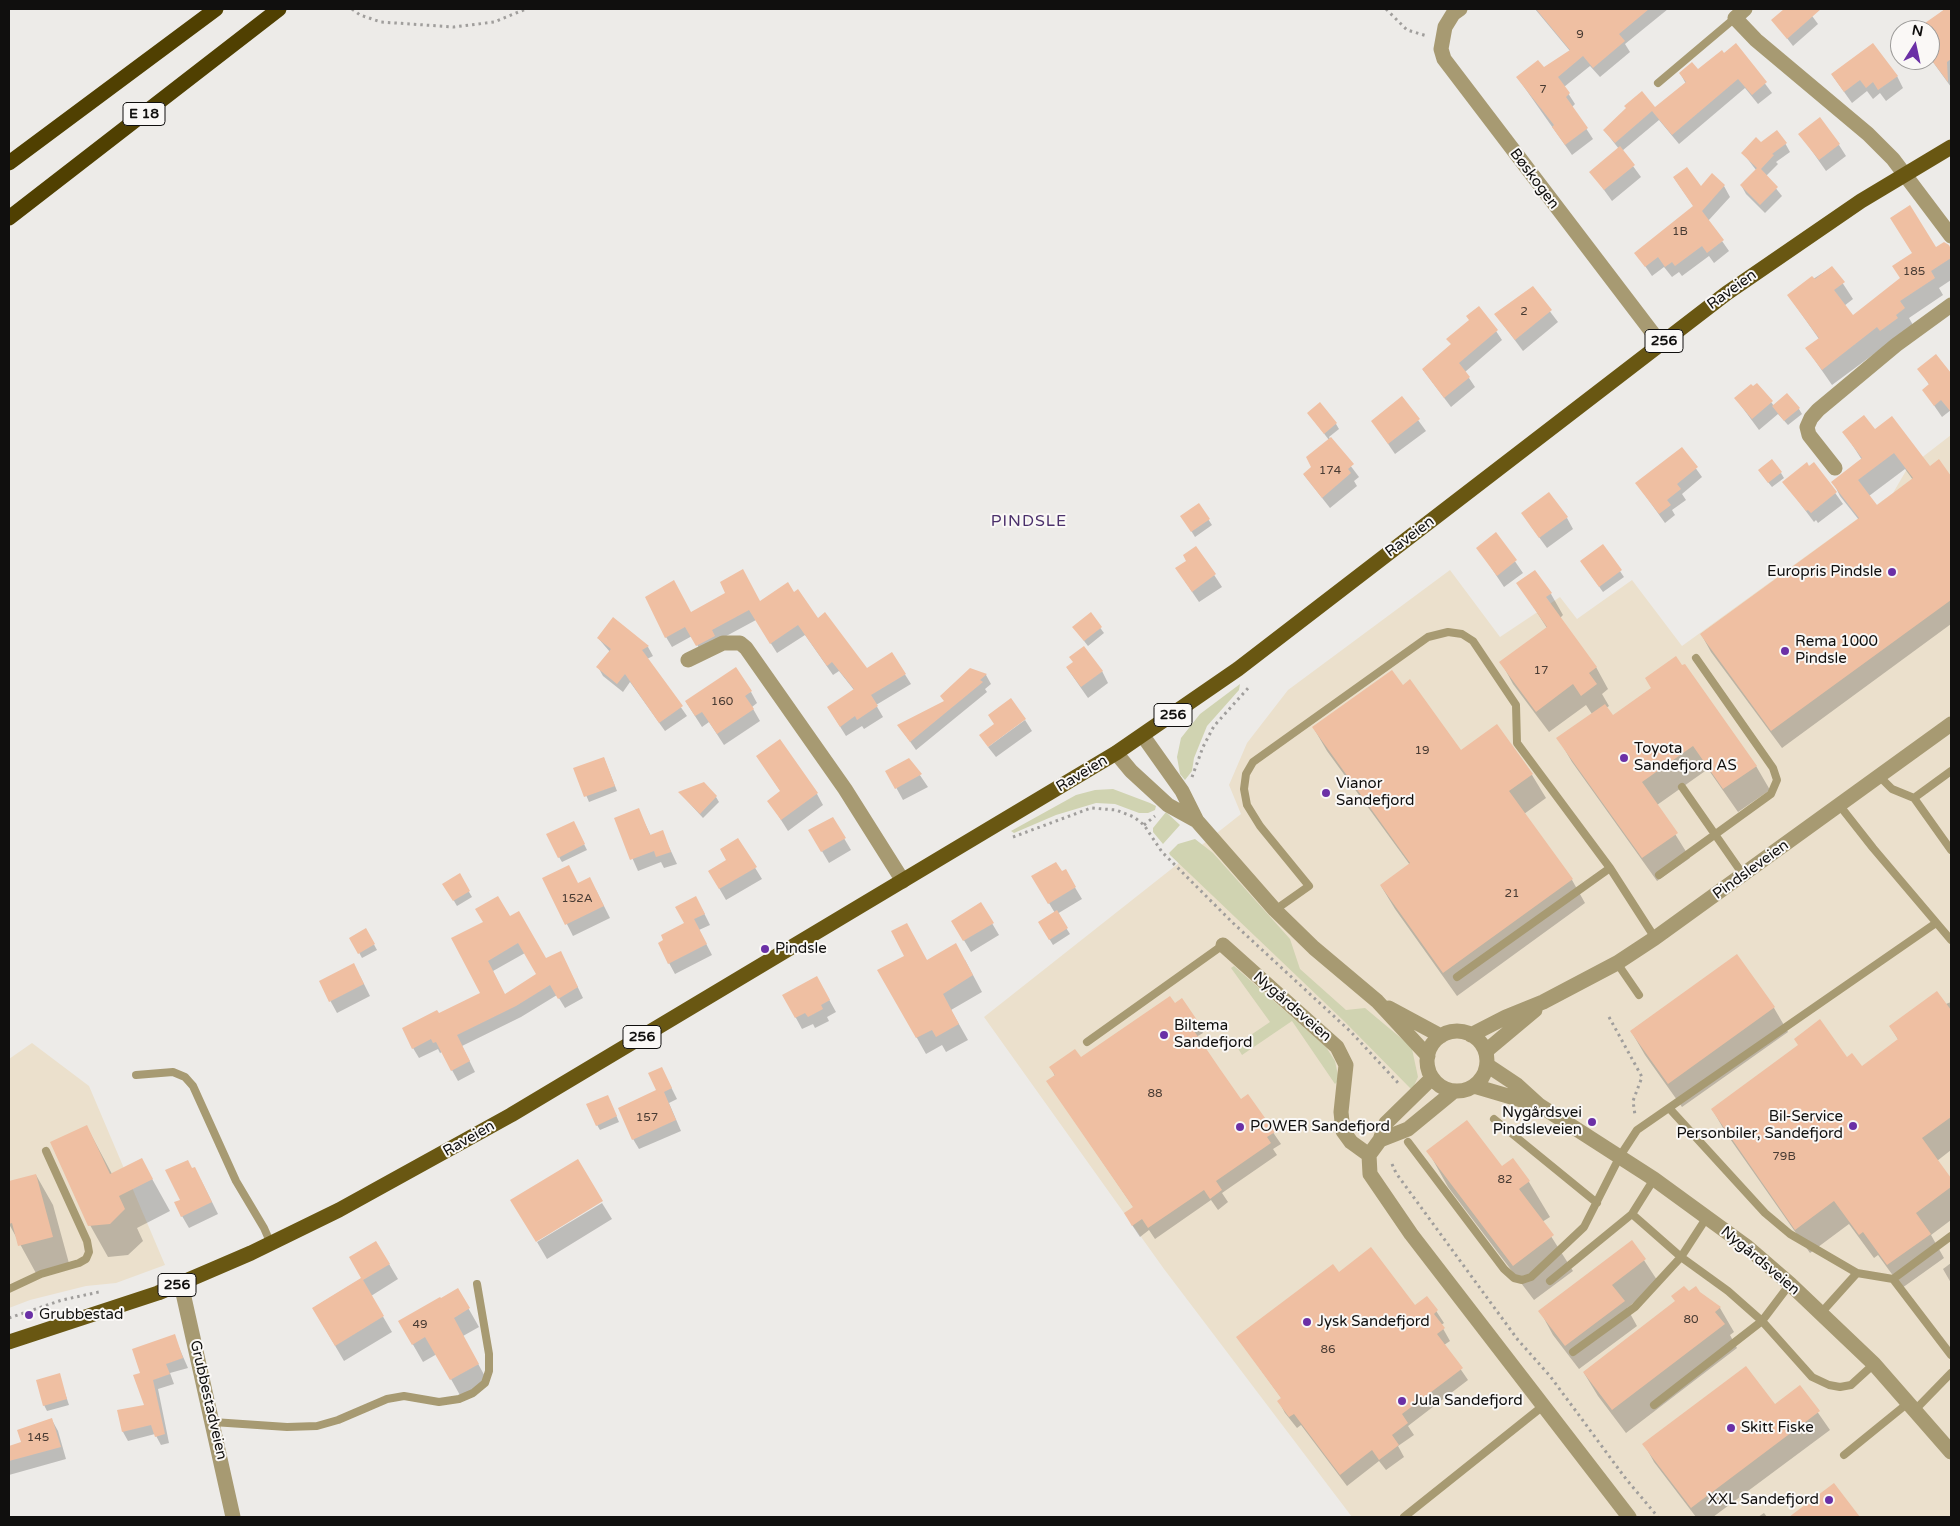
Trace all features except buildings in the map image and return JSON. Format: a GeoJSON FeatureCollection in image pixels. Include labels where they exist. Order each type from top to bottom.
{"type":"FeatureCollection","features":[{"type":"Feature","properties":{"kind":"highway","name":"E 18"},"geometry":{"type":"LineString","coordinates":[[9,163],[216,9]]}},
{"type":"Feature","properties":{"kind":"highway","name":"E 18"},"geometry":{"type":"LineString","coordinates":[[9,218],[279,9]]}},
{"type":"Feature","properties":{"kind":"main road","name":"Raveien"},"geometry":{"type":"LineString","coordinates":[[9,1342],[111,1310],[181,1284],[270,1244],[339,1210],[464,1142],[1116,753],[1238,670],[1660,344],[1773,261],[1905,173],[1951,147]]}},
{"type":"Feature","properties":{"kind":"street"},"geometry":{"type":"LineString","coordinates":[[1442,40],[1445,27],[1453,14],[1460,9]]}},
{"type":"Feature","properties":{"kind":"street"},"geometry":{"type":"LineString","coordinates":[[1740,13],[1756,40],[1868,134],[1905,173],[1951,236]]}},
{"type":"Feature","properties":{"kind":"street","name":"Bøskogen"},"geometry":{"type":"LineString","coordinates":[[1442,40],[1444,59],[1660,344]]}},
{"type":"Feature","properties":{"kind":"street"},"geometry":{"type":"LineString","coordinates":[[1835,468],[1809,435],[1808,427],[1811,418],[1818,410],[1896,345],[1951,305]]}},
{"type":"Feature","properties":{"kind":"street"},"geometry":{"type":"LineString","coordinates":[[688,660],[723,643],[740,643],[746,648],[861,814],[903,881]]}},
{"type":"Feature","properties":{"kind":"street","name":"Pindsleveien"},"geometry":{"type":"LineString","coordinates":[[1471,1035],[1506,1017],[1543,1002],[1617,963],[1744,876],[1951,724]]}},
{"type":"Feature","properties":{"kind":"street"},"geometry":{"type":"LineString","coordinates":[[1143,736],[1182,791],[1197,821],[1275,910],[1314,948],[1377,1001],[1428,1056]]}},
{"type":"Feature","properties":{"kind":"street"},"geometry":{"type":"LineString","coordinates":[[1116,753],[1131,771],[1168,804],[1197,821]]}},
{"type":"Feature","properties":{"kind":"street","name":"Nygårdsveien"},"geometry":{"type":"LineString","coordinates":[[1223,945],[1337,1047],[1346,1065],[1341,1112],[1343,1131],[1351,1142],[1369,1155]]}},
{"type":"Feature","properties":{"kind":"street"},"geometry":{"type":"LineString","coordinates":[[1377,1001],[1441,1036]]}},
{"type":"Feature","properties":{"kind":"street","name":"Pindsleveien"},"geometry":{"type":"LineString","coordinates":[[1486,1058],[1543,1002]]}},
{"type":"Feature","properties":{"kind":"street"},"geometry":{"type":"LineString","coordinates":[[1380,1140],[1408,1129],[1453,1092],[1467,1090],[1481,1080],[1486,1058],[1480,1041],[1471,1035],[1457,1031],[1441,1036],[1430,1048],[1427,1065],[1432,1078],[1440,1086],[1453,1092]]}},
{"type":"Feature","properties":{"kind":"street","name":"Nygårdsveien"},"geometry":{"type":"LineString","coordinates":[[1486,1058],[1539,1105],[1654,1179],[1746,1246],[1821,1312],[1874,1364],[1951,1452]]}},
{"type":"Feature","properties":{"kind":"street"},"geometry":{"type":"LineString","coordinates":[[1432,1078],[1389,1120],[1380,1140],[1369,1155],[1370,1174],[1382,1195],[1629,1517]]}},
{"type":"Feature","properties":{"kind":"street","name":"Nygårdsveien"},"geometry":{"type":"LineString","coordinates":[[1474,1086],[1539,1105]]}},
{"type":"Feature","properties":{"kind":"street","name":"Grubbestadveien"},"geometry":{"type":"LineString","coordinates":[[181,1284],[233,1517]]}},
{"type":"Feature","properties":{"kind":"lane"},"geometry":{"type":"LineString","coordinates":[[1658,83],[1740,13]]}},
{"type":"Feature","properties":{"kind":"lane"},"geometry":{"type":"LineString","coordinates":[[1275,910],[1309,886],[1260,826],[1246,805],[1244,789],[1246,774],[1253,762],[1428,637],[1448,632],[1462,634],[1472,641],[1511,697],[1516,705],[1517,743],[1610,868],[1655,938]]}},
{"type":"Feature","properties":{"kind":"lane"},"geometry":{"type":"LineString","coordinates":[[1659,875],[1771,794],[1777,780],[1773,768],[1696,658]]}},
{"type":"Feature","properties":{"kind":"lane"},"geometry":{"type":"LineString","coordinates":[[1914,798],[1951,771]]}},
{"type":"Feature","properties":{"kind":"lane"},"geometry":{"type":"LineString","coordinates":[[1880,777],[1892,789],[1914,798],[1951,850]]}},
{"type":"Feature","properties":{"kind":"lane"},"geometry":{"type":"LineString","coordinates":[[1682,786],[1717,834],[1744,876]]}},
{"type":"Feature","properties":{"kind":"lane"},"geometry":{"type":"LineString","coordinates":[[1840,806],[1951,940]]}},
{"type":"Feature","properties":{"kind":"lane"},"geometry":{"type":"LineString","coordinates":[[1457,978],[1610,868]]}},
{"type":"Feature","properties":{"kind":"lane"},"geometry":{"type":"LineString","coordinates":[[1408,1142],[1504,1269],[1514,1278],[1522,1280],[1531,1277],[1584,1227],[1620,1156],[1638,1130],[1936,924]]}},
{"type":"Feature","properties":{"kind":"lane"},"geometry":{"type":"LineString","coordinates":[[1087,1042],[1223,945]]}},
{"type":"Feature","properties":{"kind":"lane"},"geometry":{"type":"LineString","coordinates":[[1617,963],[1640,995]]}},
{"type":"Feature","properties":{"kind":"lane"},"geometry":{"type":"LineString","coordinates":[[136,1075],[173,1072],[185,1077],[192,1086],[236,1181],[264,1228],[270,1244]]}},
{"type":"Feature","properties":{"kind":"lane"},"geometry":{"type":"LineString","coordinates":[[1669,1108],[1765,1212],[1790,1234],[1857,1273],[1893,1279],[1951,1355]]}},
{"type":"Feature","properties":{"kind":"lane"},"geometry":{"type":"LineString","coordinates":[[1494,1119],[1597,1203]]}},
{"type":"Feature","properties":{"kind":"lane"},"geometry":{"type":"LineString","coordinates":[[9,1289],[41,1274],[79,1263],[86,1259],[90,1252],[87,1241],[46,1151]]}},
{"type":"Feature","properties":{"kind":"lane"},"geometry":{"type":"LineString","coordinates":[[1550,1280],[1632,1214],[1654,1179]]}},
{"type":"Feature","properties":{"kind":"lane"},"geometry":{"type":"LineString","coordinates":[[1632,1214],[1681,1257],[1728,1292],[1762,1321],[1812,1377],[1829,1385],[1840,1387],[1851,1385],[1874,1364]]}},
{"type":"Feature","properties":{"kind":"lane"},"geometry":{"type":"LineString","coordinates":[[1573,1352],[1634,1307],[1681,1257],[1707,1218]]}},
{"type":"Feature","properties":{"kind":"lane"},"geometry":{"type":"LineString","coordinates":[[1893,1279],[1951,1236]]}},
{"type":"Feature","properties":{"kind":"lane"},"geometry":{"type":"LineString","coordinates":[[1821,1312],[1857,1273]]}},
{"type":"Feature","properties":{"kind":"lane"},"geometry":{"type":"LineString","coordinates":[[213,1422],[317,1426],[338,1420],[387,1399],[404,1396],[439,1402],[459,1399],[473,1393],[485,1382],[489,1371],[489,1354],[478,1284]]}},
{"type":"Feature","properties":{"kind":"lane"},"geometry":{"type":"LineString","coordinates":[[1654,1405],[1762,1321],[1790,1284]]}},
{"type":"Feature","properties":{"kind":"lane"},"geometry":{"type":"LineString","coordinates":[[1844,1455],[1911,1406],[1951,1373]]}},
{"type":"Feature","properties":{"kind":"lane"},"geometry":{"type":"LineString","coordinates":[[1404,1517],[1543,1406]]}},
{"type":"Feature","properties":{"kind":"path"},"geometry":{"type":"LineString","coordinates":[[352,9],[360,15],[381,22],[454,27],[494,22],[526,9]]}},
{"type":"Feature","properties":{"kind":"path"},"geometry":{"type":"LineString","coordinates":[[1386,9],[1408,30],[1442,40]]}},
{"type":"Feature","properties":{"kind":"path"},"geometry":{"type":"LineString","coordinates":[[1191,781],[1203,747],[1214,726],[1250,686]]}},
{"type":"Feature","properties":{"kind":"path"},"geometry":{"type":"LineString","coordinates":[[1005,840],[1091,808],[1116,810],[1134,817],[1144,825],[1162,852],[1233,924],[1351,1032],[1402,1086]]}},
{"type":"Feature","properties":{"kind":"path"},"geometry":{"type":"LineString","coordinates":[[1144,825],[1159,812]]}},
{"type":"Feature","properties":{"kind":"path"},"geometry":{"type":"LineString","coordinates":[[1608,1017],[1642,1077],[1633,1101],[1638,1130]]}},
{"type":"Feature","properties":{"kind":"path"},"geometry":{"type":"LineString","coordinates":[[1392,1164],[1396,1173],[1518,1340],[1550,1376],[1626,1480],[1658,1517]]}},
{"type":"Feature","properties":{"kind":"path"},"geometry":{"type":"LineString","coordinates":[[9,1318],[21,1312],[62,1300],[104,1291]]}},
{"type":"Feature","properties":{"kind":"shaded area"},"geometry":{"type":"Polygon","coordinates":[[[1951,435],[1951,1517],[1352,1517],[1164,1269],[984,1017],[1241,814],[1229,785],[1247,743],[1288,690],[1450,570],[1500,637],[1560,597],[1577,619],[1632,580],[1682,646],[1893,493],[1907,469],[1951,435]]]}},
{"type":"Feature","properties":{"kind":"shaded area"},"geometry":{"type":"Polygon","coordinates":[[[32,1043],[89,1086],[165,1265],[116,1283],[86,1286],[30,1300],[9,1308],[9,1059],[32,1043]]]}},
{"type":"Feature","properties":{"kind":"green space"},"geometry":{"type":"Polygon","coordinates":[[[1240,684],[1239,690],[1207,726],[1194,758],[1192,771],[1185,780],[1180,774],[1177,757],[1181,738],[1200,714],[1240,684]]]}},
{"type":"Feature","properties":{"kind":"green space"},"geometry":{"type":"Polygon","coordinates":[[[1113,789],[1156,806],[1155,810],[1148,813],[1139,813],[1115,804],[1096,803],[1056,815],[1014,833],[1011,831],[1076,795],[1095,790],[1113,789]]]}},
{"type":"Feature","properties":{"kind":"green space"},"geometry":{"type":"Polygon","coordinates":[[[1166,812],[1180,825],[1163,844],[1153,832],[1153,828],[1166,812]]]}},
{"type":"Feature","properties":{"kind":"green space"},"geometry":{"type":"Polygon","coordinates":[[[1195,839],[1213,853],[1290,939],[1300,969],[1346,1010],[1365,1008],[1408,1044],[1412,1049],[1418,1077],[1412,1090],[1344,1021],[1170,855],[1169,853],[1178,844],[1195,839]]]}},
{"type":"Feature","properties":{"kind":"green space"},"geometry":{"type":"Polygon","coordinates":[[[1234,966],[1326,1047],[1335,1061],[1339,1080],[1335,1084],[1292,1021],[1242,1055],[1236,1045],[1270,1022],[1231,968],[1234,966]]]}},
{"type":"Feature","properties":{"kind":"place","name":"Europris Pindsle"},"geometry":{"type":"Point","coordinates":[1892,572]}},
{"type":"Feature","properties":{"kind":"place","name":"Rema 1000 Pindsle"},"geometry":{"type":"Point","coordinates":[1785,651]}},
{"type":"Feature","properties":{"kind":"place","name":"Toyota Sandefjord AS"},"geometry":{"type":"Point","coordinates":[1624,758]}},
{"type":"Feature","properties":{"kind":"place","name":"Vianor Sandefjord"},"geometry":{"type":"Point","coordinates":[1326,793]}},
{"type":"Feature","properties":{"kind":"place","name":"Pindsle"},"geometry":{"type":"Point","coordinates":[765,949]}},
{"type":"Feature","properties":{"kind":"place","name":"Biltema Sandefjord"},"geometry":{"type":"Point","coordinates":[1164,1035]}},
{"type":"Feature","properties":{"kind":"place","name":"Nygårdsvei Pindsleveien"},"geometry":{"type":"Point","coordinates":[1592,1122]}},
{"type":"Feature","properties":{"kind":"place","name":"Bil-Service Personbiler, Sandefjord"},"geometry":{"type":"Point","coordinates":[1853,1126]}},
{"type":"Feature","properties":{"kind":"place","name":"POWER Sandefjord"},"geometry":{"type":"Point","coordinates":[1240,1127]}},
{"type":"Feature","properties":{"kind":"place","name":"Grubbestad"},"geometry":{"type":"Point","coordinates":[29,1315]}},
{"type":"Feature","properties":{"kind":"place","name":"Jysk Sandefjord"},"geometry":{"type":"Point","coordinates":[1307,1322]}},
{"type":"Feature","properties":{"kind":"place","name":"Jula Sandefjord"},"geometry":{"type":"Point","coordinates":[1402,1401]}},
{"type":"Feature","properties":{"kind":"place","name":"Skitt Fiske"},"geometry":{"type":"Point","coordinates":[1731,1428]}},
{"type":"Feature","properties":{"kind":"place","name":"XXL Sandefjord"},"geometry":{"type":"Point","coordinates":[1829,1500]}},
{"type":"Feature","properties":{"kind":"district","name":"PINDSLE"},"geometry":{"type":"Point","coordinates":[1029,522]}}]}
